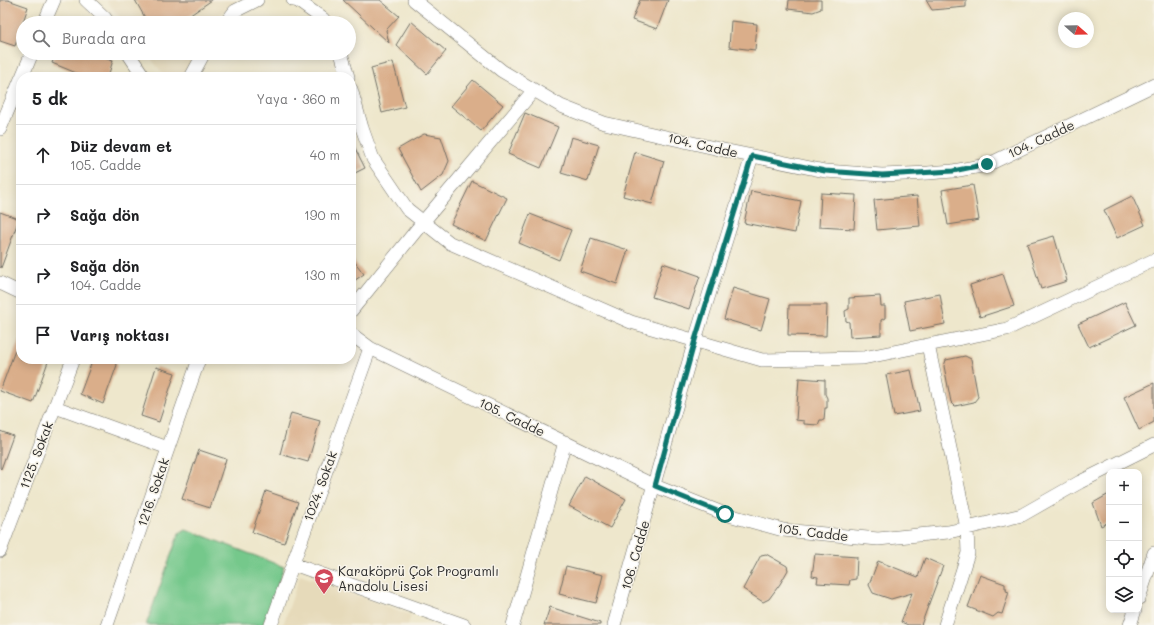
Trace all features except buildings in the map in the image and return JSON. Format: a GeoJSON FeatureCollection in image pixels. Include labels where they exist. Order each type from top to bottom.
{"type":"FeatureCollection","features":[{"type":"Feature","properties":{"kind":"street"},"geometry":{"type":"LineString","coordinates":[[47,16],[54,0]]}},
{"type":"Feature","properties":{"kind":"street"},"geometry":{"type":"LineString","coordinates":[[86,0],[103,16]]}},
{"type":"Feature","properties":{"kind":"street"},"geometry":{"type":"LineString","coordinates":[[231,16],[235,11],[258,0]]}},
{"type":"Feature","properties":{"kind":"street"},"geometry":{"type":"LineString","coordinates":[[293,0],[298,1],[318,16]]}},
{"type":"Feature","properties":{"kind":"street","name":"104. Cadde"},"geometry":{"type":"LineString","coordinates":[[414,0],[502,71],[561,106],[604,123],[825,171],[882,175],[960,170],[987,164],[1154,85]]}},
{"type":"Feature","properties":{"kind":"street"},"geometry":{"type":"LineString","coordinates":[[24,72],[29,60]]}},
{"type":"Feature","properties":{"kind":"street"},"geometry":{"type":"LineString","coordinates":[[133,60],[141,72]]}},
{"type":"Feature","properties":{"kind":"street"},"geometry":{"type":"LineString","coordinates":[[194,72],[200,60]]}},
{"type":"Feature","properties":{"kind":"street"},"geometry":{"type":"LineString","coordinates":[[343,60],[347,72]]}},
{"type":"Feature","properties":{"kind":"street"},"geometry":{"type":"LineString","coordinates":[[0,129],[16,90]]}},
{"type":"Feature","properties":{"kind":"street"},"geometry":{"type":"LineString","coordinates":[[356,305],[423,222],[534,90]]}},
{"type":"Feature","properties":{"kind":"street"},"geometry":{"type":"LineString","coordinates":[[356,107],[373,159],[407,209],[450,243],[631,322],[762,360],[863,358],[1007,330],[1154,260]]}},
{"type":"Feature","properties":{"kind":"street","name":"106. Cadde"},"geometry":{"type":"LineString","coordinates":[[614,625],[655,486],[695,340],[752,156]]}},
{"type":"Feature","properties":{"kind":"street"},"geometry":{"type":"LineString","coordinates":[[0,283],[16,291]]}},
{"type":"Feature","properties":{"kind":"street","name":"105. Cadde"},"geometry":{"type":"LineString","coordinates":[[356,338],[370,348],[655,486],[725,514],[783,530],[878,539],[948,532],[967,528],[1022,515],[1080,482],[1154,445]]}},
{"type":"Feature","properties":{"kind":"street"},"geometry":{"type":"LineString","coordinates":[[928,345],[967,528],[968,553],[945,625]]}},
{"type":"Feature","properties":{"kind":"street","name":"1024. Sokak"},"geometry":{"type":"LineString","coordinates":[[271,625],[370,348]]}},
{"type":"Feature","properties":{"kind":"street","name":"1125. Sokak"},"geometry":{"type":"LineString","coordinates":[[0,551],[71,364]]}},
{"type":"Feature","properties":{"kind":"street","name":"1216. Sokak"},"geometry":{"type":"LineString","coordinates":[[107,625],[197,364]]}},
{"type":"Feature","properties":{"kind":"street"},"geometry":{"type":"LineString","coordinates":[[55,407],[168,448]]}},
{"type":"Feature","properties":{"kind":"street"},"geometry":{"type":"LineString","coordinates":[[513,625],[565,442]]}},
{"type":"Feature","properties":{"kind":"street"},"geometry":{"type":"LineString","coordinates":[[1145,590],[1154,553]]}},
{"type":"Feature","properties":{"kind":"street"},"geometry":{"type":"LineString","coordinates":[[293,564],[464,625]]}},
{"type":"Feature","properties":{"kind":"street"},"geometry":{"type":"LineString","coordinates":[[1130,625],[1134,613]]}},
{"type":"Feature","properties":{"kind":"shaded area"},"geometry":{"type":"Polygon","coordinates":[[[106,0],[238,0],[219,16],[119,16],[106,0]]]}},
{"type":"Feature","properties":{"kind":"shaded area"},"geometry":{"type":"Polygon","coordinates":[[[152,60],[192,60],[186,72],[162,72],[152,60]]]}},
{"type":"Feature","properties":{"kind":"shaded area","name":"Karaköprü Çok Programlı Anadolu Lisesi"},"geometry":{"type":"Polygon","coordinates":[[[300,575],[411,615],[408,625],[283,625],[300,575]]]}},
{"type":"Feature","properties":{"kind":"green space"},"geometry":{"type":"Polygon","coordinates":[[[186,529],[284,567],[263,625],[146,625],[179,533],[186,529]]]}},
{"type":"Feature","properties":{"kind":"place","name":"Karaköprü Çok Programlı Anadolu Lisesi"},"geometry":{"type":"Point","coordinates":[324,595]}},
{"type":"Feature","properties":{"kind":"route"},"geometry":{"type":"LineString","coordinates":[[725,514],[655,486],[695,340],[752,156],[825,171],[882,175],[953,171],[987,164]]}}]}
